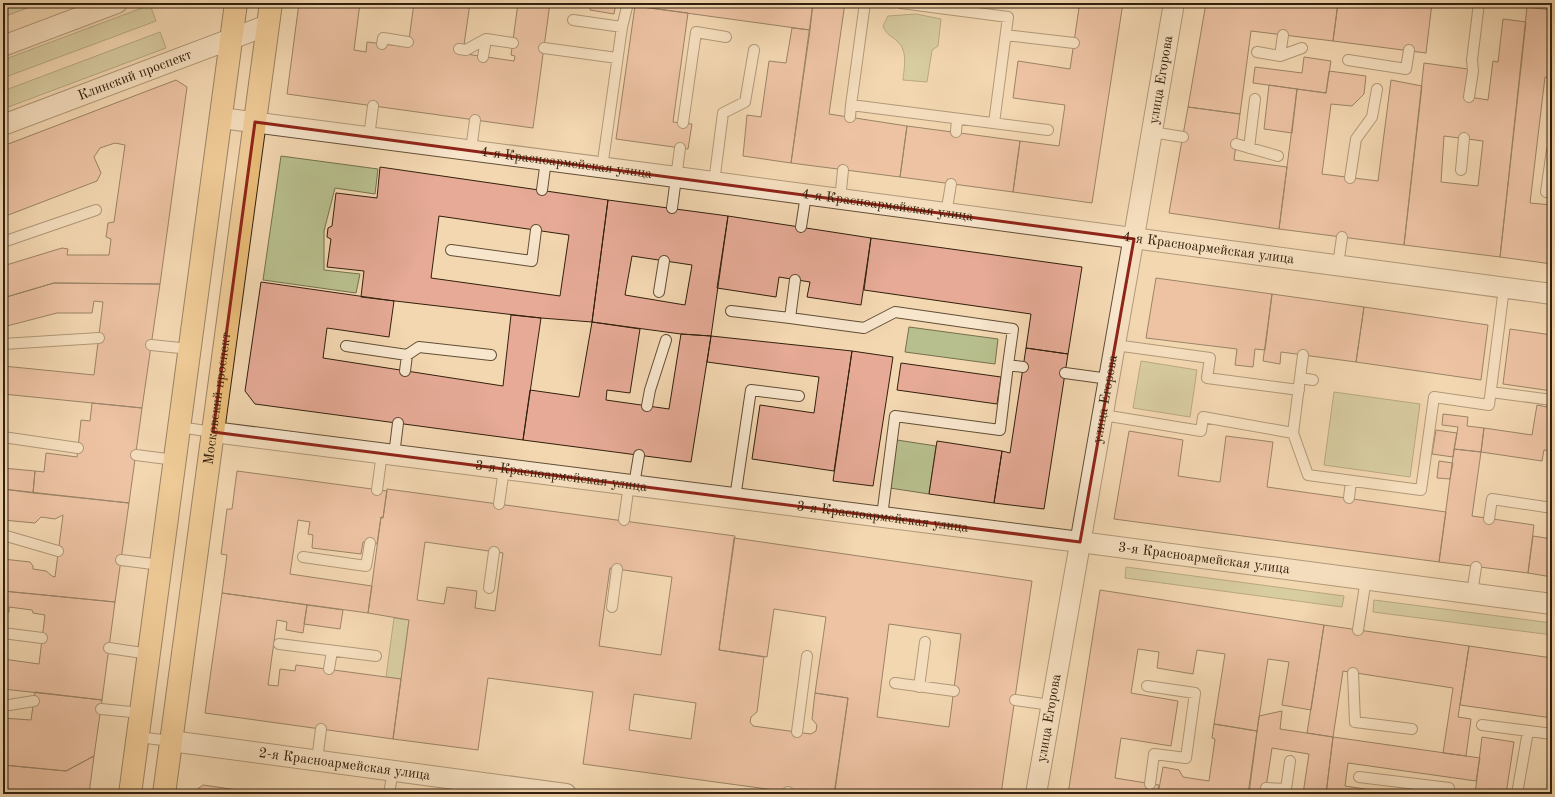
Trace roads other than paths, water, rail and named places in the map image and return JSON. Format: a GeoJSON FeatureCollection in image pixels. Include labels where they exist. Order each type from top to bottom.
{"type":"FeatureCollection","features":[{"type":"Feature","properties":{"kind":"main road"},"geometry":{"type":"LineString","coordinates":[[130,794],[222,118],[236,3]]}},
{"type":"Feature","properties":{"kind":"main road","name":"Московский проспект"},"geometry":{"type":"LineString","coordinates":[[164,794],[271,3]]}},
{"type":"Feature","properties":{"kind":"street"},"geometry":{"type":"LineString","coordinates":[[3,46],[117,3]]}},
{"type":"Feature","properties":{"kind":"street","name":"улица Егорова"},"geometry":{"type":"LineString","coordinates":[[1036,794],[1174,3]]}},
{"type":"Feature","properties":{"kind":"street","name":"Клинский проспект"},"geometry":{"type":"LineString","coordinates":[[3,125],[268,25]]}},
{"type":"Feature","properties":{"kind":"street","name":"4-я Красноармейская улица"},"geometry":{"type":"LineString","coordinates":[[222,118],[1552,294]]}},
{"type":"Feature","properties":{"kind":"street","name":"3-я Красноармейская улица"},"geometry":{"type":"LineString","coordinates":[[213,432],[882,516],[1552,604]]}},
{"type":"Feature","properties":{"kind":"street","name":"2-я Красноармейская улица"},"geometry":{"type":"LineString","coordinates":[[171,741],[393,770],[489,789],[566,794]]}},
{"type":"Feature","properties":{"kind":"lane"},"geometry":{"type":"LineString","coordinates":[[260,3],[268,25]]}},
{"type":"Feature","properties":{"kind":"lane"},"geometry":{"type":"LineString","coordinates":[[602,168],[622,26],[628,3]]}},
{"type":"Feature","properties":{"kind":"lane"},"geometry":{"type":"LineString","coordinates":[[850,117],[865,3]]}},
{"type":"Feature","properties":{"kind":"lane"},"geometry":{"type":"LineString","coordinates":[[902,3],[1008,17],[994,123]]}},
{"type":"Feature","properties":{"kind":"lane"},"geometry":{"type":"LineString","coordinates":[[1469,97],[1473,72],[1472,60],[1479,3]]}},
{"type":"Feature","properties":{"kind":"lane"},"geometry":{"type":"LineString","coordinates":[[572,20],[622,26]]}},
{"type":"Feature","properties":{"kind":"lane"},"geometry":{"type":"LineString","coordinates":[[683,123],[696,32],[726,37]]}},
{"type":"Feature","properties":{"kind":"lane"},"geometry":{"type":"LineString","coordinates":[[1006,35],[1074,43]]}},
{"type":"Feature","properties":{"kind":"lane"},"geometry":{"type":"LineString","coordinates":[[1280,56],[1283,35]]}},
{"type":"Feature","properties":{"kind":"lane"},"geometry":{"type":"LineString","coordinates":[[382,44],[383,38],[408,42]]}},
{"type":"Feature","properties":{"kind":"lane"},"geometry":{"type":"LineString","coordinates":[[459,49],[466,50],[486,39],[513,43]]}},
{"type":"Feature","properties":{"kind":"lane"},"geometry":{"type":"LineString","coordinates":[[484,57],[486,39]]}},
{"type":"Feature","properties":{"kind":"lane"},"geometry":{"type":"LineString","coordinates":[[544,48],[617,58]]}},
{"type":"Feature","properties":{"kind":"lane"},"geometry":{"type":"LineString","coordinates":[[1257,52],[1280,56],[1302,48]]}},
{"type":"Feature","properties":{"kind":"lane"},"geometry":{"type":"LineString","coordinates":[[714,182],[723,113],[745,102],[754,50]]}},
{"type":"Feature","properties":{"kind":"lane"},"geometry":{"type":"LineString","coordinates":[[1348,60],[1406,69],[1409,50]]}},
{"type":"Feature","properties":{"kind":"lane"},"geometry":{"type":"LineString","coordinates":[[1350,178],[1356,139],[1372,116],[1377,89]]}},
{"type":"Feature","properties":{"kind":"lane"},"geometry":{"type":"LineString","coordinates":[[1249,148],[1255,99]]}},
{"type":"Feature","properties":{"kind":"lane"},"geometry":{"type":"LineString","coordinates":[[851,105],[1048,130]]}},
{"type":"Feature","properties":{"kind":"lane"},"geometry":{"type":"LineString","coordinates":[[369,137],[373,106]]}},
{"type":"Feature","properties":{"kind":"lane"},"geometry":{"type":"LineString","coordinates":[[956,132],[957,119]]}},
{"type":"Feature","properties":{"kind":"lane"},"geometry":{"type":"LineString","coordinates":[[471,150],[475,120]]}},
{"type":"Feature","properties":{"kind":"lane"},"geometry":{"type":"LineString","coordinates":[[1152,132],[1183,137]]}},
{"type":"Feature","properties":{"kind":"lane"},"geometry":{"type":"LineString","coordinates":[[1461,170],[1464,138]]}},
{"type":"Feature","properties":{"kind":"lane"},"geometry":{"type":"LineString","coordinates":[[1236,144],[1278,156]]}},
{"type":"Feature","properties":{"kind":"lane"},"geometry":{"type":"LineString","coordinates":[[672,208],[680,148]]}},
{"type":"Feature","properties":{"kind":"lane"},"geometry":{"type":"LineString","coordinates":[[1552,150],[1546,192],[1552,192]]}},
{"type":"Feature","properties":{"kind":"lane"},"geometry":{"type":"LineString","coordinates":[[542,190],[546,160]]}},
{"type":"Feature","properties":{"kind":"lane"},"geometry":{"type":"LineString","coordinates":[[840,200],[844,170]]}},
{"type":"Feature","properties":{"kind":"lane"},"geometry":{"type":"LineString","coordinates":[[946,214],[951,184]]}},
{"type":"Feature","properties":{"kind":"lane"},"geometry":{"type":"LineString","coordinates":[[801,227],[806,195]]}},
{"type":"Feature","properties":{"kind":"lane"},"geometry":{"type":"LineString","coordinates":[[3,242],[96,210]]}},
{"type":"Feature","properties":{"kind":"lane"},"geometry":{"type":"LineString","coordinates":[[451,250],[532,262],[536,230]]}},
{"type":"Feature","properties":{"kind":"lane"},"geometry":{"type":"LineString","coordinates":[[1338,265],[1342,237]]}},
{"type":"Feature","properties":{"kind":"lane"},"geometry":{"type":"LineString","coordinates":[[659,292],[664,261]]}},
{"type":"Feature","properties":{"kind":"lane"},"geometry":{"type":"LineString","coordinates":[[790,318],[794,280]]}},
{"type":"Feature","properties":{"kind":"lane"},"geometry":{"type":"LineString","coordinates":[[1303,355],[1293,432],[1308,474],[1421,490],[1434,397],[1489,405],[1504,288]]}},
{"type":"Feature","properties":{"kind":"lane"},"geometry":{"type":"LineString","coordinates":[[731,311],[864,328],[895,312],[1013,328],[1000,430],[895,416],[882,516]]}},
{"type":"Feature","properties":{"kind":"lane"},"geometry":{"type":"LineString","coordinates":[[3,344],[99,338]]}},
{"type":"Feature","properties":{"kind":"lane"},"geometry":{"type":"LineString","coordinates":[[647,406],[650,390],[666,340]]}},
{"type":"Feature","properties":{"kind":"lane"},"geometry":{"type":"LineString","coordinates":[[151,344],[190,349]]}},
{"type":"Feature","properties":{"kind":"lane"},"geometry":{"type":"LineString","coordinates":[[1115,345],[1210,358],[1207,378],[1298,390]]}},
{"type":"Feature","properties":{"kind":"lane"},"geometry":{"type":"LineString","coordinates":[[346,346],[407,355],[419,347],[491,355]]}},
{"type":"Feature","properties":{"kind":"lane"},"geometry":{"type":"LineString","coordinates":[[405,371],[407,355]]}},
{"type":"Feature","properties":{"kind":"lane"},"geometry":{"type":"LineString","coordinates":[[1008,365],[1023,367]]}},
{"type":"Feature","properties":{"kind":"lane"},"geometry":{"type":"LineString","coordinates":[[1065,372],[1109,379]]}},
{"type":"Feature","properties":{"kind":"lane"},"geometry":{"type":"LineString","coordinates":[[1300,378],[1313,380]]}},
{"type":"Feature","properties":{"kind":"lane"},"geometry":{"type":"LineString","coordinates":[[736,498],[751,390],[799,396]]}},
{"type":"Feature","properties":{"kind":"lane"},"geometry":{"type":"LineString","coordinates":[[1491,392],[1552,400]]}},
{"type":"Feature","properties":{"kind":"lane"},"geometry":{"type":"LineString","coordinates":[[1103,415],[1201,431],[1203,417],[1293,432]]}},
{"type":"Feature","properties":{"kind":"lane"},"geometry":{"type":"LineString","coordinates":[[377,490],[398,423]]}},
{"type":"Feature","properties":{"kind":"lane"},"geometry":{"type":"LineString","coordinates":[[179,427],[213,432]]}},
{"type":"Feature","properties":{"kind":"lane"},"geometry":{"type":"LineString","coordinates":[[3,436],[78,448]]}},
{"type":"Feature","properties":{"kind":"lane"},"geometry":{"type":"LineString","coordinates":[[136,455],[175,460]]}},
{"type":"Feature","properties":{"kind":"lane"},"geometry":{"type":"LineString","coordinates":[[624,520],[639,455]]}},
{"type":"Feature","properties":{"kind":"lane"},"geometry":{"type":"LineString","coordinates":[[500,504],[504,469]]}},
{"type":"Feature","properties":{"kind":"lane"},"geometry":{"type":"LineString","coordinates":[[1349,498],[1351,481]]}},
{"type":"Feature","properties":{"kind":"lane"},"geometry":{"type":"LineString","coordinates":[[1490,519],[1492,499],[1552,508]]}},
{"type":"Feature","properties":{"kind":"lane"},"geometry":{"type":"LineString","coordinates":[[3,535],[58,551]]}},
{"type":"Feature","properties":{"kind":"lane"},"geometry":{"type":"LineString","coordinates":[[303,557],[366,566],[370,543]]}},
{"type":"Feature","properties":{"kind":"lane"},"geometry":{"type":"LineString","coordinates":[[489,588],[494,552]]}},
{"type":"Feature","properties":{"kind":"lane"},"geometry":{"type":"LineString","coordinates":[[121,560],[161,565]]}},
{"type":"Feature","properties":{"kind":"lane"},"geometry":{"type":"LineString","coordinates":[[1472,593],[1476,566]]}},
{"type":"Feature","properties":{"kind":"lane"},"geometry":{"type":"LineString","coordinates":[[612,607],[617,569]]}},
{"type":"Feature","properties":{"kind":"lane"},"geometry":{"type":"LineString","coordinates":[[1358,630],[1366,579]]}},
{"type":"Feature","properties":{"kind":"lane"},"geometry":{"type":"LineString","coordinates":[[3,633],[42,638]]}},
{"type":"Feature","properties":{"kind":"lane"},"geometry":{"type":"LineString","coordinates":[[919,687],[925,642]]}},
{"type":"Feature","properties":{"kind":"lane"},"geometry":{"type":"LineString","coordinates":[[279,644],[376,656]]}},
{"type":"Feature","properties":{"kind":"lane"},"geometry":{"type":"LineString","coordinates":[[109,648],[149,654]]}},
{"type":"Feature","properties":{"kind":"lane"},"geometry":{"type":"LineString","coordinates":[[329,670],[332,651]]}},
{"type":"Feature","properties":{"kind":"lane"},"geometry":{"type":"LineString","coordinates":[[797,732],[807,656]]}},
{"type":"Feature","properties":{"kind":"lane"},"geometry":{"type":"LineString","coordinates":[[1353,673],[1355,722],[1412,729]]}},
{"type":"Feature","properties":{"kind":"lane"},"geometry":{"type":"LineString","coordinates":[[895,683],[954,691]]}},
{"type":"Feature","properties":{"kind":"lane"},"geometry":{"type":"LineString","coordinates":[[1147,686],[1194,693],[1186,758],[1154,754],[1150,784]]}},
{"type":"Feature","properties":{"kind":"lane"},"geometry":{"type":"LineString","coordinates":[[1015,700],[1051,705]]}},
{"type":"Feature","properties":{"kind":"lane"},"geometry":{"type":"LineString","coordinates":[[3,706],[34,701]]}},
{"type":"Feature","properties":{"kind":"lane"},"geometry":{"type":"LineString","coordinates":[[101,709],[141,713]]}},
{"type":"Feature","properties":{"kind":"lane"},"geometry":{"type":"LineString","coordinates":[[1482,725],[1552,734]]}},
{"type":"Feature","properties":{"kind":"lane"},"geometry":{"type":"LineString","coordinates":[[317,760],[321,729]]}},
{"type":"Feature","properties":{"kind":"lane"},"geometry":{"type":"LineString","coordinates":[[1517,794],[1528,731]]}},
{"type":"Feature","properties":{"kind":"lane"},"geometry":{"type":"LineString","coordinates":[[138,737],[171,741]]}},
{"type":"Feature","properties":{"kind":"lane"},"geometry":{"type":"LineString","coordinates":[[1266,788],[1286,789],[1290,761]]}},
{"type":"Feature","properties":{"kind":"lane"},"geometry":{"type":"LineString","coordinates":[[389,794],[393,770]]}},
{"type":"Feature","properties":{"kind":"lane"},"geometry":{"type":"LineString","coordinates":[[1359,777],[1449,788],[1448,794]]}}]}
